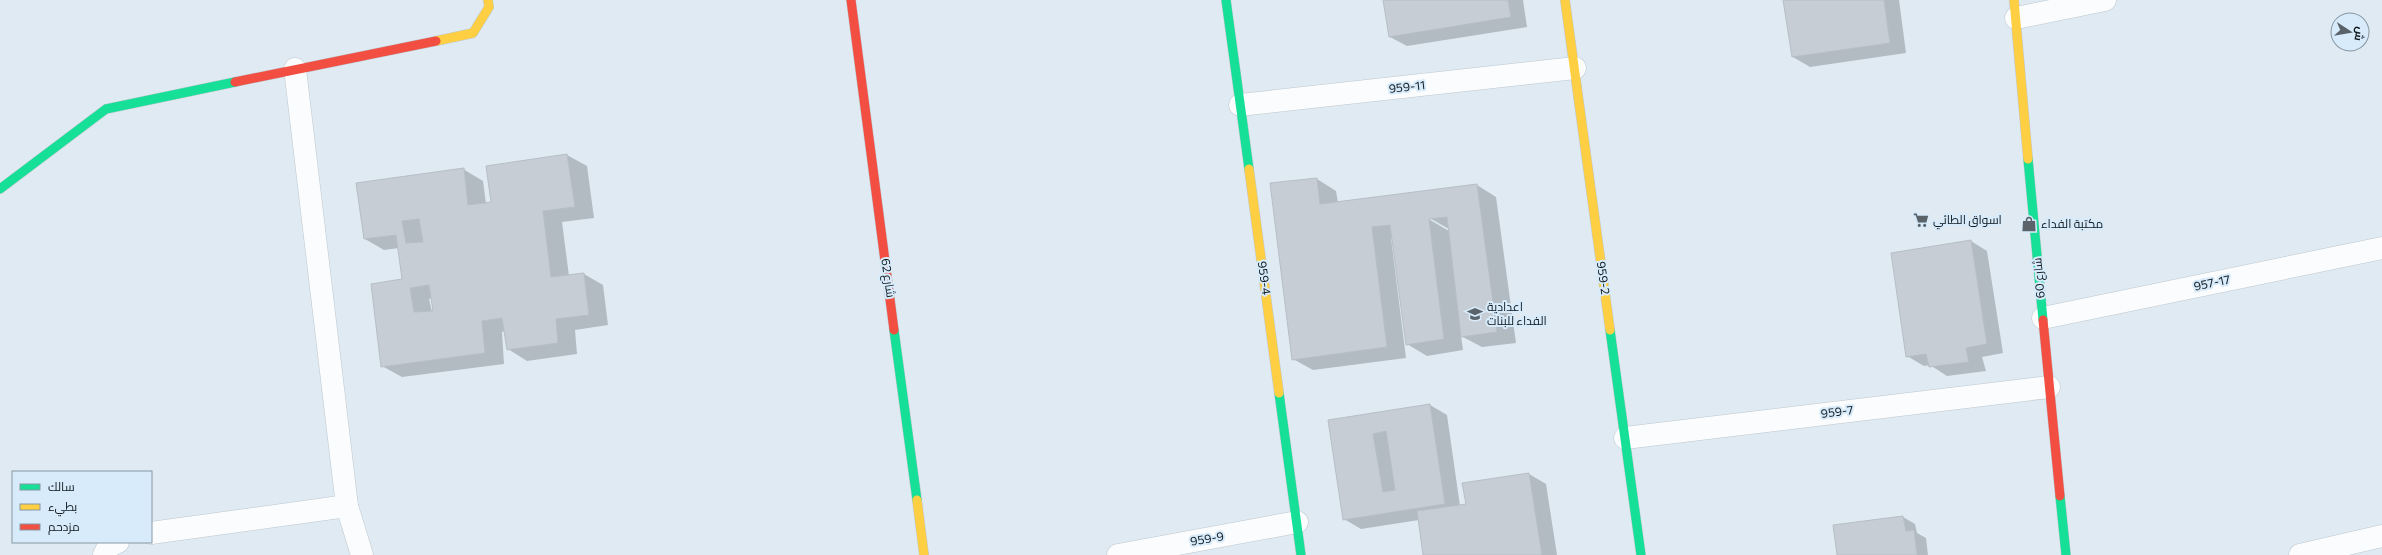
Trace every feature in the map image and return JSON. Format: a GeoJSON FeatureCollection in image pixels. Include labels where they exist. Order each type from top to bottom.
{"type":"FeatureCollection","features":[{"type":"Feature","properties":{"kind":"street"},"geometry":{"type":"LineString","coordinates":[[0,189],[106,110],[473,33],[489,7],[488,0]]}},
{"type":"Feature","properties":{"kind":"street","name":"شارع 62"},"geometry":{"type":"LineString","coordinates":[[851,0],[924,555]]}},
{"type":"Feature","properties":{"kind":"street","name":"959-4"},"geometry":{"type":"LineString","coordinates":[[1226,0],[1301,555]]}},
{"type":"Feature","properties":{"kind":"street","name":"959-2"},"geometry":{"type":"LineString","coordinates":[[1565,0],[1641,555]]}},
{"type":"Feature","properties":{"kind":"street"},"geometry":{"type":"LineString","coordinates":[[2015,9],[2105,0]]}},
{"type":"Feature","properties":{"kind":"street","name":"شارع 60"},"geometry":{"type":"LineString","coordinates":[[2015,9],[2048,387],[2066,555]]}},
{"type":"Feature","properties":{"kind":"street","name":"959-11"},"geometry":{"type":"LineString","coordinates":[[1240,105],[1575,68]]}},
{"type":"Feature","properties":{"kind":"street"},"geometry":{"type":"LineString","coordinates":[[296,69],[347,506],[362,555]]}},
{"type":"Feature","properties":{"kind":"street","name":"957-17"},"geometry":{"type":"LineString","coordinates":[[2043,318],[2382,248]]}},
{"type":"Feature","properties":{"kind":"street","name":"959-7"},"geometry":{"type":"LineString","coordinates":[[1625,438],[2048,387]]}},
{"type":"Feature","properties":{"kind":"street"},"geometry":{"type":"LineString","coordinates":[[152,533],[347,506]]}},
{"type":"Feature","properties":{"kind":"street","name":"959-9"},"geometry":{"type":"LineString","coordinates":[[1118,555],[1297,522]]}},
{"type":"Feature","properties":{"kind":"street"},"geometry":{"type":"LineString","coordinates":[[2300,555],[2382,536]]}},
{"type":"Feature","properties":{"kind":"street"},"geometry":{"type":"LineString","coordinates":[[104,555],[108,547],[116,543]]}},
{"type":"Feature","properties":{"kind":"building"},"geometry":{"type":"Polygon","coordinates":[[[1383,0],[1508,0],[1511,17],[1389,37],[1383,0]]]}},
{"type":"Feature","properties":{"kind":"building"},"geometry":{"type":"Polygon","coordinates":[[[1783,0],[1884,0],[1890,43],[1792,57],[1783,0]]]}},
{"type":"Feature","properties":{"kind":"building"},"geometry":{"type":"Polygon","coordinates":[[[567,154],[575,207],[543,211],[551,277],[584,273],[589,315],[556,319],[558,343],[507,350],[502,318],[482,321],[485,353],[381,367],[371,284],[402,279],[396,235],[364,239],[356,183],[464,168],[468,205],[491,202],[486,166],[567,154]],[[419,219],[402,221],[406,243],[423,242],[419,219]],[[429,285],[410,288],[414,312],[433,311],[429,285]]]}},
{"type":"Feature","properties":{"kind":"building"},"geometry":{"type":"Polygon","coordinates":[[[1317,178],[1320,204],[1477,184],[1497,332],[1461,337],[1447,217],[1429,219],[1444,339],[1406,345],[1390,225],[1372,227],[1387,347],[1292,360],[1270,183],[1317,178]]]}},
{"type":"Feature","properties":{"kind":"building"},"geometry":{"type":"Polygon","coordinates":[[[1971,240],[1987,344],[1966,348],[1969,362],[1929,367],[1926,354],[1906,357],[1891,253],[1971,240]]]}},
{"type":"Feature","properties":{"kind":"building"},"geometry":{"type":"Polygon","coordinates":[[[1430,404],[1445,504],[1343,520],[1328,420],[1430,404]],[[1386,431],[1373,434],[1383,492],[1395,490],[1386,431]]]}},
{"type":"Feature","properties":{"kind":"building"},"geometry":{"type":"Polygon","coordinates":[[[1529,473],[1542,555],[1423,555],[1417,511],[1466,504],[1462,483],[1529,473]]]}},
{"type":"Feature","properties":{"kind":"building"},"geometry":{"type":"Polygon","coordinates":[[[1903,516],[1906,531],[1914,530],[1917,555],[1837,555],[1833,525],[1903,516]]]}},
{"type":"Feature","properties":{"kind":"traffic: fast"},"geometry":{"type":"LineString","coordinates":[[1226,0],[1249,169]]}},
{"type":"Feature","properties":{"kind":"traffic: fast"},"geometry":{"type":"LineString","coordinates":[[0,189],[106,109],[235,82]]}},
{"type":"Feature","properties":{"kind":"traffic: fast"},"geometry":{"type":"LineString","coordinates":[[2028,159],[2043,320]]}},
{"type":"Feature","properties":{"kind":"traffic: fast"},"geometry":{"type":"LineString","coordinates":[[894,330],[917,500]]}},
{"type":"Feature","properties":{"kind":"traffic: fast"},"geometry":{"type":"LineString","coordinates":[[1610,330],[1641,555]]}},
{"type":"Feature","properties":{"kind":"traffic: fast"},"geometry":{"type":"LineString","coordinates":[[1279,393],[1301,555]]}},
{"type":"Feature","properties":{"kind":"traffic: fast"},"geometry":{"type":"LineString","coordinates":[[2060,496],[2066,555]]}},
{"type":"Feature","properties":{"kind":"traffic: slow"},"geometry":{"type":"LineString","coordinates":[[436,41],[473,33],[489,7],[488,0]]}},
{"type":"Feature","properties":{"kind":"traffic: slow"},"geometry":{"type":"LineString","coordinates":[[1565,0],[1610,330]]}},
{"type":"Feature","properties":{"kind":"traffic: slow"},"geometry":{"type":"LineString","coordinates":[[2014,0],[2028,159]]}},
{"type":"Feature","properties":{"kind":"traffic: slow"},"geometry":{"type":"LineString","coordinates":[[1249,169],[1279,393]]}},
{"type":"Feature","properties":{"kind":"traffic: slow"},"geometry":{"type":"LineString","coordinates":[[917,500],[924,555]]}},
{"type":"Feature","properties":{"kind":"traffic: jam"},"geometry":{"type":"LineString","coordinates":[[851,0],[894,330]]}},
{"type":"Feature","properties":{"kind":"traffic: jam"},"geometry":{"type":"LineString","coordinates":[[235,82],[436,41]]}},
{"type":"Feature","properties":{"kind":"traffic: jam"},"geometry":{"type":"LineString","coordinates":[[2043,320],[2060,496]]}},
{"type":"Feature","properties":{"kind":"place","name":"اسواق الطائي"},"geometry":{"type":"Point","coordinates":[1921,220]}},
{"type":"Feature","properties":{"kind":"place","name":"مكتبة الفداء"},"geometry":{"type":"Point","coordinates":[2029,224]}},
{"type":"Feature","properties":{"kind":"place","name":"اعدادية الفداء للبنات"},"geometry":{"type":"Point","coordinates":[1475,314]}}]}
